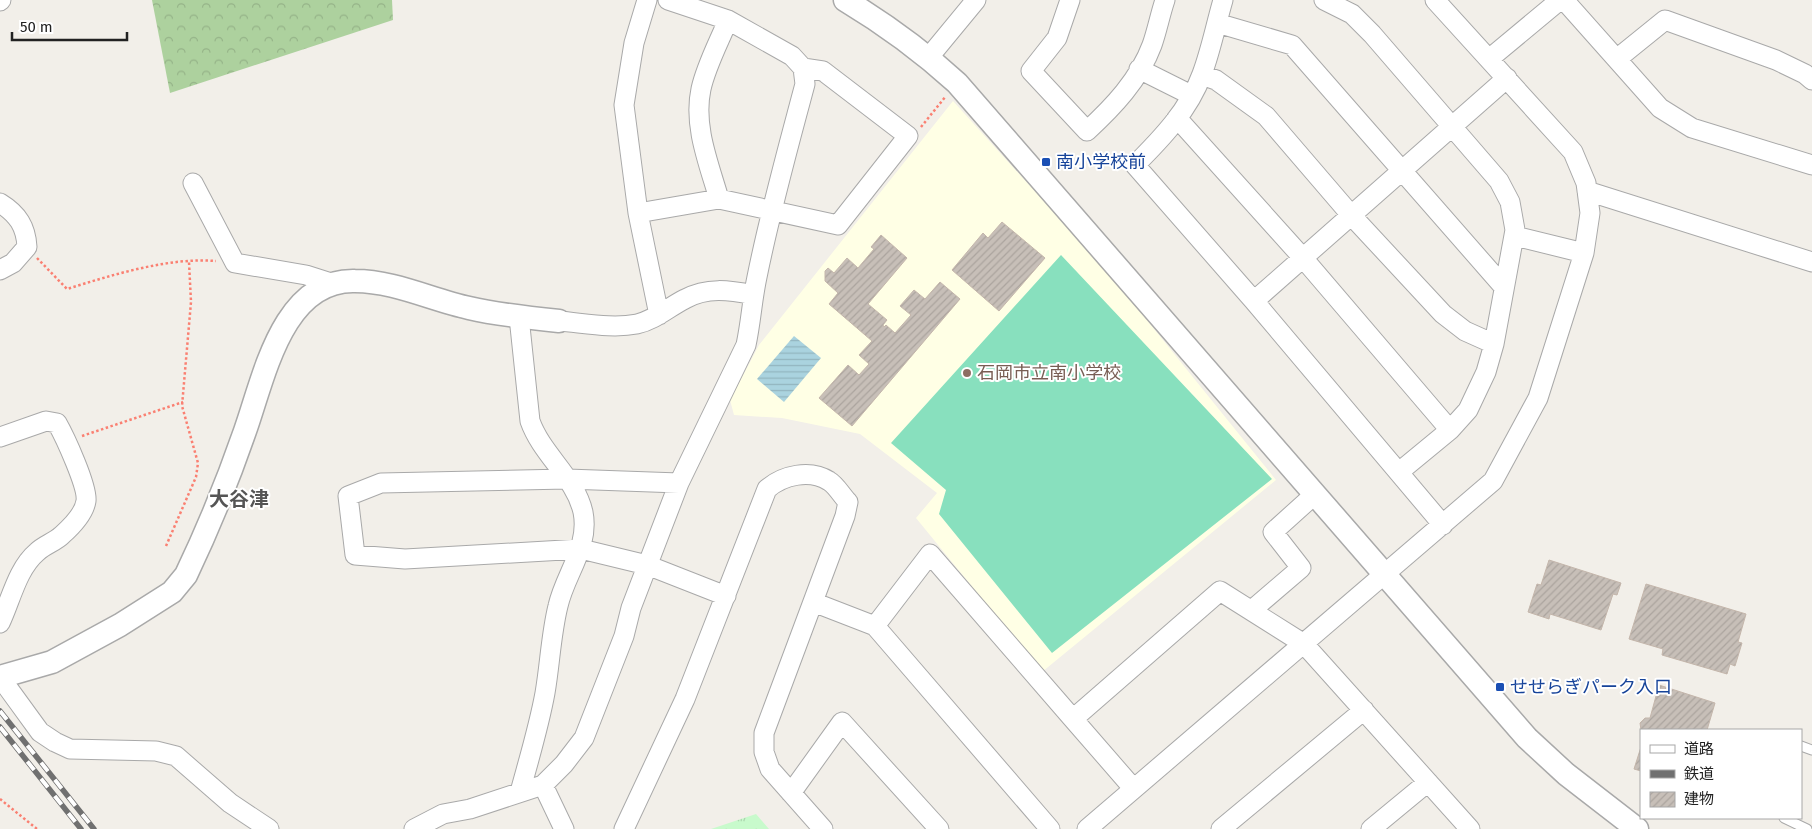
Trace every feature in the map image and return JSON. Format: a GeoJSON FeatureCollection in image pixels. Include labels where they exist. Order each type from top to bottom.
{"type":"FeatureCollection","features":[{"type":"Feature","properties":{"kind":"street"},"geometry":{"type":"LineString","coordinates":[[647,0],[634,44],[624,105],[638,213],[660,315]]}},
{"type":"Feature","properties":{"kind":"street"},"geometry":{"type":"LineString","coordinates":[[414,829],[443,814],[470,809],[542,785],[564,764],[584,738],[624,636],[631,608],[679,483],[746,345],[751,323],[753,295],[771,212],[805,84],[803,68],[792,56],[728,20],[668,0]]}},
{"type":"Feature","properties":{"kind":"street"},"geometry":{"type":"LineString","coordinates":[[845,0],[878,20],[928,57],[956,83],[1038,175],[1314,496],[1527,738],[1566,774],[1637,829]]}},
{"type":"Feature","properties":{"kind":"street"},"geometry":{"type":"LineString","coordinates":[[1070,0],[1057,38],[1031,71],[1086,131],[1116,105],[1139,69],[1152,46],[1165,0]]}},
{"type":"Feature","properties":{"kind":"street"},"geometry":{"type":"LineString","coordinates":[[1224,0],[1202,74],[1191,95],[1177,118],[1134,165],[1254,301],[1444,525]]}},
{"type":"Feature","properties":{"kind":"street"},"geometry":{"type":"LineString","coordinates":[[1324,0],[1352,14],[1372,34],[1499,181],[1510,202],[1515,236],[1503,286],[1494,344],[1486,372],[1468,410],[1450,430],[1399,472]]}},
{"type":"Feature","properties":{"kind":"street"},"geometry":{"type":"LineString","coordinates":[[1087,829],[1444,525],[1493,481],[1522,432],[1538,398],[1551,362],[1584,253],[1590,213],[1587,191],[1572,152],[1435,0]]}},
{"type":"Feature","properties":{"kind":"street"},"geometry":{"type":"LineString","coordinates":[[1489,59],[1560,0]]}},
{"type":"Feature","properties":{"kind":"street"},"geometry":{"type":"LineString","coordinates":[[1564,0],[1618,58],[1660,108],[1692,128],[1812,165]]}},
{"type":"Feature","properties":{"kind":"street"},"geometry":{"type":"LineString","coordinates":[[928,57],[971,2]]}},
{"type":"Feature","properties":{"kind":"street"},"geometry":{"type":"LineString","coordinates":[[719,199],[702,140],[698,112],[701,88],[728,20]]}},
{"type":"Feature","properties":{"kind":"street"},"geometry":{"type":"LineString","coordinates":[[1618,58],[1665,20],[1810,73]]}},
{"type":"Feature","properties":{"kind":"street"},"geometry":{"type":"LineString","coordinates":[[1217,23],[1292,45],[1503,286]]}},
{"type":"Feature","properties":{"kind":"street"},"geometry":{"type":"LineString","coordinates":[[638,213],[719,199],[771,212],[838,225],[908,136],[823,71],[803,68]]}},
{"type":"Feature","properties":{"kind":"street"},"geometry":{"type":"LineString","coordinates":[[1139,69],[1191,95]]}},
{"type":"Feature","properties":{"kind":"street"},"geometry":{"type":"LineString","coordinates":[[1202,74],[1216,80],[1266,116],[1351,215],[1443,314],[1465,330],[1494,344]]}},
{"type":"Feature","properties":{"kind":"street"},"geometry":{"type":"LineString","coordinates":[[1254,301],[1507,78]]}},
{"type":"Feature","properties":{"kind":"street"},"geometry":{"type":"LineString","coordinates":[[1177,118],[1303,258],[1450,430]]}},
{"type":"Feature","properties":{"kind":"street"},"geometry":{"type":"LineString","coordinates":[[193,183],[234,263],[306,275],[331,283]]}},
{"type":"Feature","properties":{"kind":"street"},"geometry":{"type":"LineString","coordinates":[[1587,191],[1812,262]]}},
{"type":"Feature","properties":{"kind":"street"},"geometry":{"type":"LineString","coordinates":[[0,203],[21,220],[26,234],[27,247],[12,263],[0,270]]}},
{"type":"Feature","properties":{"kind":"street"},"geometry":{"type":"LineString","coordinates":[[1515,236],[1584,253]]}},
{"type":"Feature","properties":{"kind":"street"},"geometry":{"type":"LineString","coordinates":[[269,829],[230,803],[176,756],[156,751],[70,749],[55,742],[40,732],[0,677],[60,657],[120,625],[172,592],[181,581],[196,554],[245,432],[270,356],[283,329],[314,291],[331,283],[355,280],[393,287],[469,308],[519,317],[613,325],[637,324],[660,315],[685,299],[703,292],[727,290],[753,295]]}},
{"type":"Feature","properties":{"kind":"street"},"geometry":{"type":"LineString","coordinates":[[519,317],[530,421],[535,436],[576,492],[583,512],[585,529],[581,549],[558,605],[545,693],[532,752],[520,792]]}},
{"type":"Feature","properties":{"kind":"street"},"geometry":{"type":"LineString","coordinates":[[0,437],[46,421],[57,423],[85,491],[86,502],[80,516],[61,537],[36,552],[24,568],[0,623]]}},
{"type":"Feature","properties":{"kind":"street"},"geometry":{"type":"LineString","coordinates":[[624,829],[685,699],[768,489],[776,480],[795,475],[811,476],[830,481],[848,502],[845,516],[764,733],[764,752],[770,769],[823,829]]}},
{"type":"Feature","properties":{"kind":"street"},"geometry":{"type":"LineString","coordinates":[[679,483],[567,479],[381,483],[348,496],[355,555],[405,559],[581,549],[647,565],[726,596]]}},
{"type":"Feature","properties":{"kind":"street"},"geometry":{"type":"LineString","coordinates":[[1252,610],[1301,568],[1272,532],[1314,496]]}},
{"type":"Feature","properties":{"kind":"street"},"geometry":{"type":"LineString","coordinates":[[875,626],[930,554],[1133,788]]}},
{"type":"Feature","properties":{"kind":"street"},"geometry":{"type":"LineString","coordinates":[[1073,719],[1220,591],[1304,644],[1470,829]]}},
{"type":"Feature","properties":{"kind":"street"},"geometry":{"type":"LineString","coordinates":[[813,602],[875,626],[1050,829]]}},
{"type":"Feature","properties":{"kind":"street"},"geometry":{"type":"LineString","coordinates":[[1232,826],[1364,710]]}},
{"type":"Feature","properties":{"kind":"street"},"geometry":{"type":"LineString","coordinates":[[791,793],[842,722],[939,829]]}},
{"type":"Feature","properties":{"kind":"street"},"geometry":{"type":"LineString","coordinates":[[1371,829],[1428,782]]}},
{"type":"Feature","properties":{"kind":"street"},"geometry":{"type":"LineString","coordinates":[[542,785],[564,829]]}},
{"type":"Feature","properties":{"kind":"lane"},"geometry":{"type":"LineString","coordinates":[[1786,819],[1807,829]]}},
{"type":"Feature","properties":{"kind":"path"},"geometry":{"type":"LineString","coordinates":[[908,136],[916,132],[956,83]]}},
{"type":"Feature","properties":{"kind":"path"},"geometry":{"type":"LineString","coordinates":[[27,247],[67,289],[151,266],[203,260],[234,263]]}},
{"type":"Feature","properties":{"kind":"path"},"geometry":{"type":"LineString","coordinates":[[166,546],[196,477],[198,463],[183,402],[191,302],[189,262]]}},
{"type":"Feature","properties":{"kind":"path"},"geometry":{"type":"LineString","coordinates":[[66,442],[183,402]]}},
{"type":"Feature","properties":{"kind":"path"},"geometry":{"type":"LineString","coordinates":[[0,799],[37,829]]}},
{"type":"Feature","properties":{"kind":"shaded area","name":"石岡市立南小学校"},"geometry":{"type":"Polygon","coordinates":[[[953,101],[1108,272],[1276,480],[1042,672],[916,518],[937,493],[860,434],[782,418],[734,415],[730,400],[759,345],[953,101]]]}},
{"type":"Feature","properties":{"kind":"green space"},"geometry":{"type":"Polygon","coordinates":[[[152,0],[392,0],[393,20],[170,93],[152,0]]]}},
{"type":"Feature","properties":{"kind":"green space"},"geometry":{"type":"Polygon","coordinates":[[[1061,255],[1272,479],[1052,653],[939,514],[946,490],[891,443],[1061,255]]]}},
{"type":"Feature","properties":{"kind":"green space"},"geometry":{"type":"Polygon","coordinates":[[[756,814],[769,829],[711,829],[756,814]]]}},
{"type":"Feature","properties":{"kind":"water"},"geometry":{"type":"Polygon","coordinates":[[[794,336],[821,358],[784,402],[757,379],[794,336]]]}},
{"type":"Feature","properties":{"kind":"building"},"geometry":{"type":"Polygon","coordinates":[[[1002,222],[1045,258],[999,311],[952,270],[983,233],[988,238],[1002,222]]]}},
{"type":"Feature","properties":{"kind":"building"},"geometry":{"type":"Polygon","coordinates":[[[881,235],[907,258],[868,304],[887,320],[883,325],[884,327],[886,325],[895,333],[911,315],[900,306],[914,290],[925,299],[940,282],[960,299],[852,426],[819,398],[848,365],[859,375],[869,364],[859,355],[872,341],[829,304],[838,293],[825,281],[825,271],[828,268],[834,273],[847,258],[858,268],[874,249],[871,247],[881,235]]]}},
{"type":"Feature","properties":{"kind":"building"},"geometry":{"type":"Polygon","coordinates":[[[1549,560],[1621,583],[1617,595],[1613,594],[1601,630],[1550,614],[1549,619],[1528,612],[1537,584],[1541,585],[1549,560]]]}},
{"type":"Feature","properties":{"kind":"building"},"geometry":{"type":"Polygon","coordinates":[[[1646,584],[1746,614],[1738,642],[1742,643],[1735,666],[1730,664],[1727,674],[1662,655],[1663,649],[1629,639],[1646,584]]]}},
{"type":"Feature","properties":{"kind":"building"},"geometry":{"type":"Polygon","coordinates":[[[1659,685],[1715,703],[1707,729],[1641,729],[1640,723],[1645,718],[1650,718],[1659,685]]]}},
{"type":"Feature","properties":{"kind":"building"},"geometry":{"type":"Polygon","coordinates":[[[1640,750],[1640,771],[1634,769],[1640,750]]]}},
{"type":"Feature","properties":{"kind":"railway"},"geometry":{"type":"LineString","coordinates":[[0,711],[94,829]]}},
{"type":"Feature","properties":{"kind":"railway"},"geometry":{"type":"LineString","coordinates":[[0,727],[81,829]]}},
{"type":"Feature","properties":{"kind":"place","name":"南小学校前"},"geometry":{"type":"Point","coordinates":[1046,162]}},
{"type":"Feature","properties":{"kind":"place","name":"石岡市立南小学校"},"geometry":{"type":"Point","coordinates":[967,373]}},
{"type":"Feature","properties":{"kind":"place","name":"せせらぎパーク入口"},"geometry":{"type":"Point","coordinates":[1500,687]}},
{"type":"Feature","properties":{"kind":"district","name":"大谷津"},"geometry":{"type":"Point","coordinates":[239,499]}}]}
